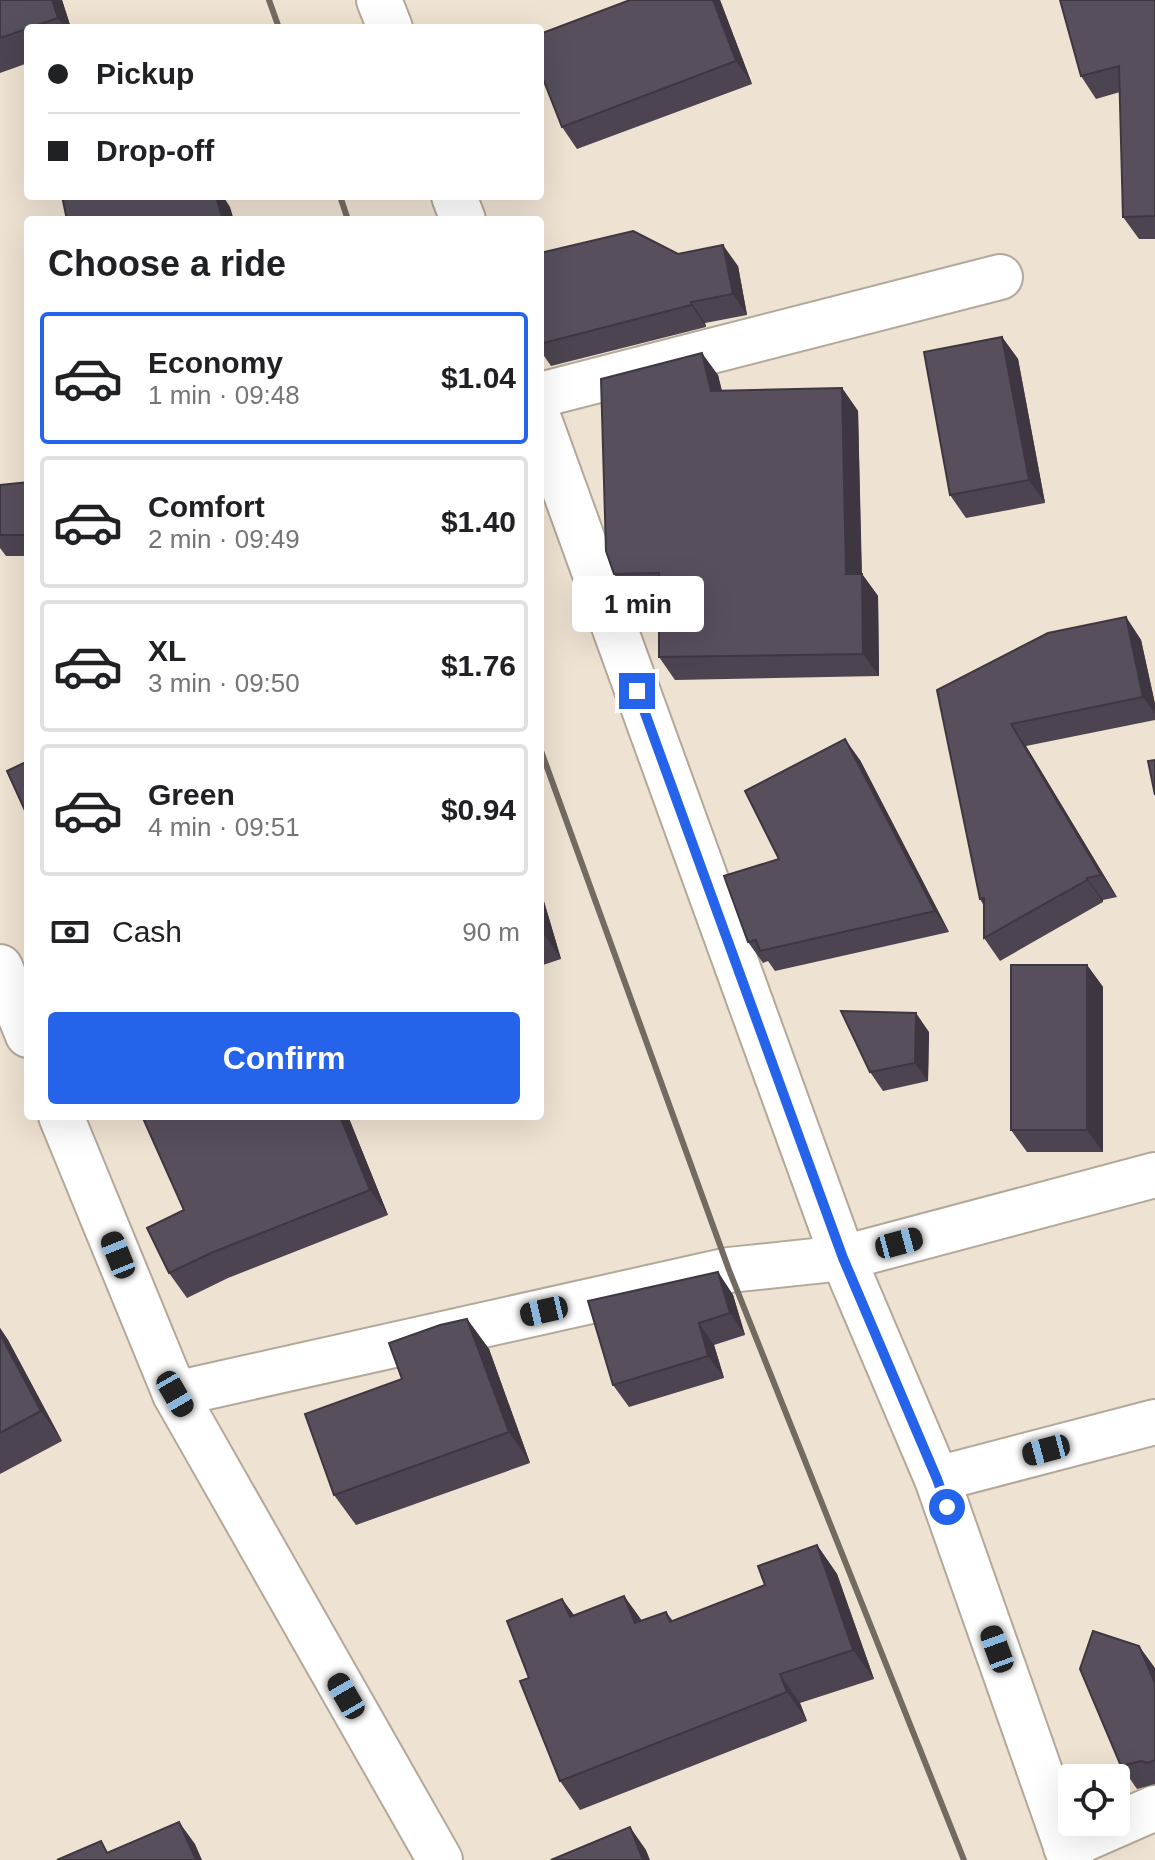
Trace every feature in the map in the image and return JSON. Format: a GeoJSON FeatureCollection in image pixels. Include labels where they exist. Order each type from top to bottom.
{"type":"FeatureCollection","features":[{"type":"Feature","properties":{"kind":"street"},"geometry":{"type":"LineString","coordinates":[[379,0],[388,24]]}},
{"type":"Feature","properties":{"kind":"street"},"geometry":{"type":"LineString","coordinates":[[544,394],[1000,277]]}},
{"type":"Feature","properties":{"kind":"street"},"geometry":{"type":"LineString","coordinates":[[544,433],[843,1258],[937,1479],[1069,1853],[1155,1808]]}},
{"type":"Feature","properties":{"kind":"street"},"geometry":{"type":"LineString","coordinates":[[0,967],[24,1025]]}},
{"type":"Feature","properties":{"kind":"street"},"geometry":{"type":"LineString","coordinates":[[63,1120],[175,1394],[440,1860]]}},
{"type":"Feature","properties":{"kind":"street"},"geometry":{"type":"LineString","coordinates":[[175,1394],[729,1270],[843,1258],[1155,1175]]}},
{"type":"Feature","properties":{"kind":"street"},"geometry":{"type":"LineString","coordinates":[[937,1479],[1155,1422]]}},
{"type":"Feature","properties":{"kind":"building"},"geometry":{"type":"Polygon","coordinates":[[[0,0],[52,0],[58,18],[41,24],[24,24],[24,30],[0,38],[0,0]]]}},
{"type":"Feature","properties":{"kind":"building"},"geometry":{"type":"Polygon","coordinates":[[[630,0],[713,0],[736,61],[562,127],[544,81],[544,32],[630,0]]]}},
{"type":"Feature","properties":{"kind":"building"},"geometry":{"type":"Polygon","coordinates":[[[1060,0],[1155,0],[1155,216],[1123,217],[1119,66],[1081,76],[1060,0]]]}},
{"type":"Feature","properties":{"kind":"building"},"geometry":{"type":"Polygon","coordinates":[[[63,200],[217,200],[222,216],[66,216],[63,200]]]}},
{"type":"Feature","properties":{"kind":"building"},"geometry":{"type":"Polygon","coordinates":[[[633,231],[678,254],[723,245],[733,294],[691,302],[691,305],[544,343],[544,252],[633,231]]]}},
{"type":"Feature","properties":{"kind":"building"},"geometry":{"type":"Polygon","coordinates":[[[1002,337],[1029,480],[950,495],[924,352],[1002,337]]]}},
{"type":"Feature","properties":{"kind":"building"},"geometry":{"type":"Polygon","coordinates":[[[702,353],[711,391],[842,388],[846,574],[862,574],[863,654],[659,657],[659,573],[614,574],[606,551],[601,379],[702,353]]]}},
{"type":"Feature","properties":{"kind":"building"},"geometry":{"type":"Polygon","coordinates":[[[24,482],[24,535],[0,535],[0,485],[24,482]]]}},
{"type":"Feature","properties":{"kind":"building"},"geometry":{"type":"Polygon","coordinates":[[[1126,617],[1143,697],[1011,724],[1101,875],[1087,878],[984,938],[984,898],[980,899],[937,690],[1048,633],[1126,617]]]}},
{"type":"Feature","properties":{"kind":"building"},"geometry":{"type":"Polygon","coordinates":[[[845,739],[935,911],[760,951],[756,940],[748,942],[724,876],[779,859],[745,791],[845,739]]]}},
{"type":"Feature","properties":{"kind":"building"},"geometry":{"type":"Polygon","coordinates":[[[1155,760],[1155,795],[1148,761],[1155,760]]]}},
{"type":"Feature","properties":{"kind":"building"},"geometry":{"type":"Polygon","coordinates":[[[24,763],[24,808],[7,771],[24,763]]]}},
{"type":"Feature","properties":{"kind":"building"},"geometry":{"type":"Polygon","coordinates":[[[1011,965],[1087,965],[1087,1130],[1011,1130],[1011,965]]]}},
{"type":"Feature","properties":{"kind":"building"},"geometry":{"type":"Polygon","coordinates":[[[841,1011],[916,1013],[915,1063],[870,1072],[841,1011]]]}},
{"type":"Feature","properties":{"kind":"building"},"geometry":{"type":"Polygon","coordinates":[[[144,1120],[342,1120],[370,1190],[211,1253],[169,1273],[147,1228],[184,1210],[144,1120]]]}},
{"type":"Feature","properties":{"kind":"building"},"geometry":{"type":"Polygon","coordinates":[[[718,1272],[730,1313],[699,1323],[708,1356],[613,1385],[588,1301],[718,1272]]]}},
{"type":"Feature","properties":{"kind":"building"},"geometry":{"type":"Polygon","coordinates":[[[467,1319],[509,1432],[334,1495],[305,1414],[402,1379],[389,1343],[467,1319]]]}},
{"type":"Feature","properties":{"kind":"building"},"geometry":{"type":"Polygon","coordinates":[[[0,1334],[41,1411],[0,1433],[0,1334]]]}},
{"type":"Feature","properties":{"kind":"building"},"geometry":{"type":"Polygon","coordinates":[[[817,1545],[853,1650],[780,1674],[787,1692],[560,1781],[520,1681],[529,1678],[507,1621],[562,1599],[570,1617],[624,1596],[635,1623],[666,1612],[670,1622],[765,1585],[758,1566],[817,1545]]]}},
{"type":"Feature","properties":{"kind":"building"},"geometry":{"type":"Polygon","coordinates":[[[1093,1631],[1139,1646],[1155,1683],[1155,1760],[1120,1764],[1080,1669],[1093,1631]]]}},
{"type":"Feature","properties":{"kind":"building"},"geometry":{"type":"Polygon","coordinates":[[[179,1822],[196,1860],[57,1860],[101,1841],[107,1853],[179,1822]]]}},
{"type":"Feature","properties":{"kind":"building"},"geometry":{"type":"Polygon","coordinates":[[[630,1827],[643,1860],[551,1860],[630,1827]]]}},
{"type":"Feature","properties":{"kind":"railway"},"geometry":{"type":"LineString","coordinates":[[269,0],[278,24]]}},
{"type":"Feature","properties":{"kind":"railway"},"geometry":{"type":"LineString","coordinates":[[341,200],[347,216]]}},
{"type":"Feature","properties":{"kind":"railway"},"geometry":{"type":"LineString","coordinates":[[544,759],[729,1270],[964,1860]]}},
{"type":"Feature","properties":{"kind":"route"},"geometry":{"type":"LineString","coordinates":[[637,691],[843,1258],[947,1507]]}}]}
